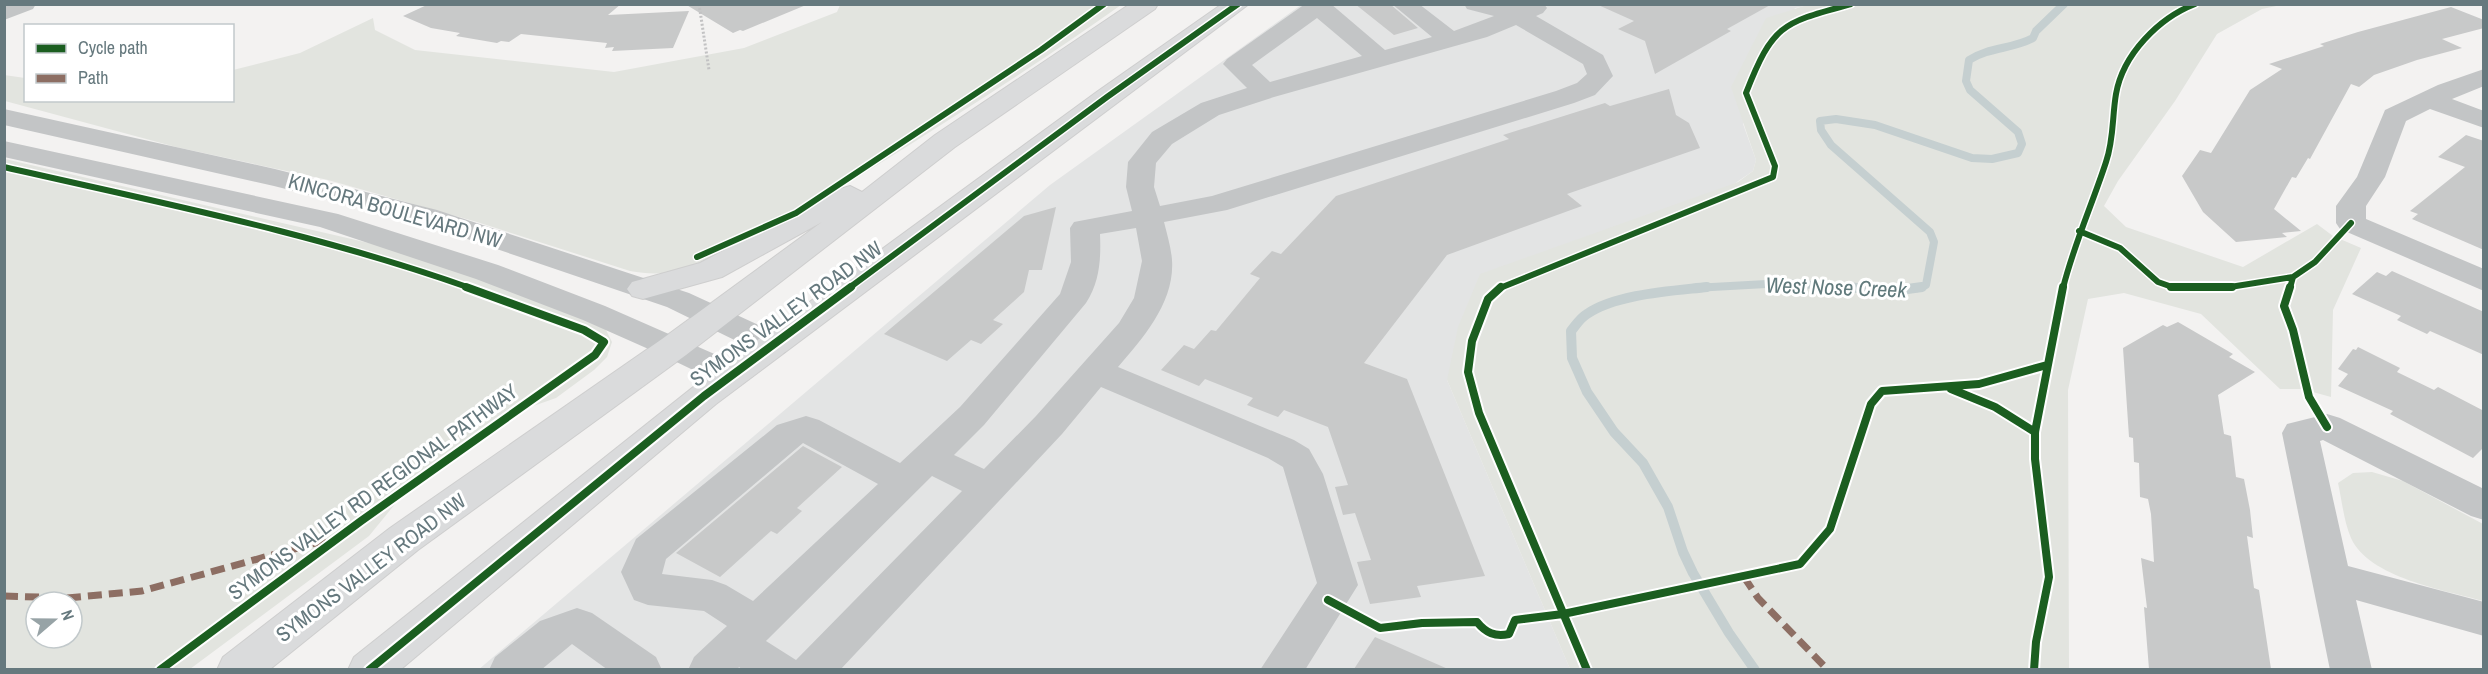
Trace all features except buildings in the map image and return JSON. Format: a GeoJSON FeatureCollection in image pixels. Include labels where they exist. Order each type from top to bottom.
{"type":"FeatureCollection","features":[{"type":"Feature","properties":{"kind":"main road","name":"SYMONS VALLEY ROAD NW"},"geometry":{"type":"LineString","coordinates":[[238,669],[404,539],[674,347],[945,141],[1147,4]]}},
{"type":"Feature","properties":{"kind":"main road","name":"SYMONS VALLEY ROAD NW"},"geometry":{"type":"LineString","coordinates":[[369,669],[732,375],[1107,97],[1238,4]]}},
{"type":"Feature","properties":{"kind":"main road"},"geometry":{"type":"LineString","coordinates":[[643,289],[711,270],[945,141]]}},
{"type":"Feature","properties":{"kind":"street"},"geometry":{"type":"LineString","coordinates":[[4,13],[25,4]]}},
{"type":"Feature","properties":{"kind":"street"},"geometry":{"type":"LineString","coordinates":[[1348,4],[1376,27],[1370,50]]}},
{"type":"Feature","properties":{"kind":"street"},"geometry":{"type":"LineString","coordinates":[[1403,4],[1451,40]]}},
{"type":"Feature","properties":{"kind":"street"},"geometry":{"type":"LineString","coordinates":[[733,646],[972,416],[1075,296],[1086,262],[1081,217],[1148,214],[1217,204],[1586,89],[1600,76],[1594,60],[1521,8],[1474,4]]}},
{"type":"Feature","properties":{"kind":"street"},"geometry":{"type":"LineString","coordinates":[[1265,91],[1236,64],[1319,5],[1370,50]]}},
{"type":"Feature","properties":{"kind":"street"},"geometry":{"type":"LineString","coordinates":[[813,669],[989,488],[1096,372],[1132,329],[1150,298],[1157,261],[1140,187],[1142,162],[1162,138],[1210,109],[1265,91],[1370,50],[1451,40],[1478,32],[1521,8]]}},
{"type":"Feature","properties":{"kind":"street"},"geometry":{"type":"LineString","coordinates":[[2484,77],[2428,99],[2394,116],[2371,177],[2350,206],[2351,223],[2484,281]]}},
{"type":"Feature","properties":{"kind":"street"},"geometry":{"type":"LineString","coordinates":[[2428,99],[2484,120]]}},
{"type":"Feature","properties":{"kind":"street","name":"KINCORA BOULEVARD NW"},"geometry":{"type":"LineString","coordinates":[[4,117],[275,178],[416,213],[678,300],[773,345]]}},
{"type":"Feature","properties":{"kind":"street","name":"KINCORA BOULEVARD NW"},"geometry":{"type":"LineString","coordinates":[[4,149],[327,220],[486,272],[594,313],[732,375]]}},
{"type":"Feature","properties":{"kind":"street"},"geometry":{"type":"LineString","coordinates":[[1096,372],[1281,449],[1296,458],[1305,474],[1338,585],[1281,669]]}},
{"type":"Feature","properties":{"kind":"street"},"geometry":{"type":"LineString","coordinates":[[2351,669],[2300,432],[2327,428],[2484,506]]}},
{"type":"Feature","properties":{"kind":"street"},"geometry":{"type":"LineString","coordinates":[[780,669],[733,646],[712,596],[648,589],[641,572],[650,550],[790,434],[806,429],[915,470],[989,488]]}},
{"type":"Feature","properties":{"kind":"street"},"geometry":{"type":"LineString","coordinates":[[2332,577],[2484,619]]}},
{"type":"Feature","properties":{"kind":"street"},"geometry":{"type":"LineString","coordinates":[[510,669],[555,633],[577,626],[641,669]]}},
{"type":"Feature","properties":{"kind":"path"},"geometry":{"type":"LineString","coordinates":[[699,4],[709,70]]}},
{"type":"Feature","properties":{"kind":"shaded area"},"geometry":{"type":"Polygon","coordinates":[[[1810,4],[2281,5],[2262,9],[2217,34],[2175,101],[2118,181],[2104,206],[2126,227],[2243,267],[2317,224],[2333,236],[2361,248],[2333,310],[2331,397],[2302,389],[2280,389],[2201,314],[2124,293],[2088,299],[2068,390],[2069,669],[1570,669],[1447,380],[1458,327],[1480,274],[1738,182],[1753,171],[1756,160],[1731,87],[1766,18],[1810,4]]]}},
{"type":"Feature","properties":{"kind":"shaded area"},"geometry":{"type":"Polygon","coordinates":[[[840,5],[1121,5],[965,110],[778,227],[729,252],[674,272],[630,271],[477,222],[328,180],[176,147],[5,101],[4,75],[24,78],[24,102],[234,102],[234,70],[300,53],[373,18],[375,30],[415,50],[614,72],[744,48],[837,12],[840,5]]]}},
{"type":"Feature","properties":{"kind":"shaded area"},"geometry":{"type":"Polygon","coordinates":[[[1301,5],[1810,5],[1795,8],[1743,124],[1756,160],[1753,171],[1447,380],[1570,669],[478,670],[1050,185],[1301,5]]]}},
{"type":"Feature","properties":{"kind":"shaded area"},"geometry":{"type":"Polygon","coordinates":[[[5,159],[382,246],[558,305],[603,324],[612,342],[607,357],[594,370],[556,398],[519,411],[400,498],[369,536],[190,669],[5,670],[5,159]]]}},
{"type":"Feature","properties":{"kind":"shaded area"},"geometry":{"type":"Polygon","coordinates":[[[2372,472],[2403,481],[2483,524],[2483,601],[2429,587],[2391,573],[2360,552],[2349,532],[2338,483],[2353,473],[2372,472]]]}},
{"type":"Feature","properties":{"kind":"waterway","name":"West Nose Creek"},"geometry":{"type":"LineString","coordinates":[[1920,287],[1926,285],[1934,242],[1930,232],[1831,145],[1821,130],[1820,121],[1836,119],[1875,125],[1972,158],[1992,159],[2018,153],[2022,144],[2018,132],[1970,90],[1966,81],[1969,60],[2033,38],[2036,31],[2064,4]]}},
{"type":"Feature","properties":{"kind":"waterway","name":"West Nose Creek"},"geometry":{"type":"LineString","coordinates":[[1702,288],[1783,283],[1857,288]]}},
{"type":"Feature","properties":{"kind":"waterway","name":"West Nose Creek"},"geometry":{"type":"LineString","coordinates":[[1702,288],[1707,287]]}},
{"type":"Feature","properties":{"kind":"waterway","name":"West Nose Creek"},"geometry":{"type":"LineString","coordinates":[[1846,287],[1857,288]]}},
{"type":"Feature","properties":{"kind":"waterway","name":"West Nose Creek"},"geometry":{"type":"LineString","coordinates":[[1857,288],[1893,291],[1920,287]]}},
{"type":"Feature","properties":{"kind":"waterway","name":"West Nose Creek"},"geometry":{"type":"LineString","coordinates":[[1694,288],[1702,288]]}},
{"type":"Feature","properties":{"kind":"waterway","name":"West Nose Creek"},"geometry":{"type":"LineString","coordinates":[[1702,288],[1645,294],[1599,307],[1582,318],[1571,331],[1572,358],[1587,392],[1614,432],[1643,463],[1668,507],[1683,552],[1693,573],[1729,633],[1755,670]]}},
{"type":"Feature","properties":{"kind":"marked path"},"geometry":{"type":"LineString","coordinates":[[4,596],[67,598],[142,591],[330,539]]}},
{"type":"Feature","properties":{"kind":"marked path"},"geometry":{"type":"LineString","coordinates":[[1744,577],[1758,598],[1828,670]]}},
{"type":"Feature","properties":{"kind":"cycle path"},"geometry":{"type":"LineString","coordinates":[[697,257],[796,213],[1041,50],[1104,4]]}},
{"type":"Feature","properties":{"kind":"cycle path"},"geometry":{"type":"LineString","coordinates":[[369,670],[704,396],[1107,97],[1238,4]]}},
{"type":"Feature","properties":{"kind":"cycle path"},"geometry":{"type":"LineString","coordinates":[[1587,670],[1479,413],[1468,372],[1472,341],[1488,299],[1503,285],[1773,177],[1775,166],[1746,93],[1757,66],[1774,37],[1787,25],[1810,15],[1851,4]]}},
{"type":"Feature","properties":{"kind":"cycle path"},"geometry":{"type":"LineString","coordinates":[[2034,670],[2036,642],[2049,577],[2035,459],[2035,432],[2061,294],[2077,236],[2103,173],[2111,147],[2116,93],[2122,75],[2135,53],[2152,32],[2172,15],[2195,4]]}},
{"type":"Feature","properties":{"kind":"cycle path","name":"SYMONS VALLEY RD REGIONAL PATHWAY"},"geometry":{"type":"LineString","coordinates":[[4,167],[227,218],[360,252],[445,279],[584,330],[604,342],[595,355],[361,521],[160,670]]}},
{"type":"Feature","properties":{"kind":"cycle path"},"geometry":{"type":"LineString","coordinates":[[2327,427],[2309,397],[2293,330],[2284,306],[2293,277],[2315,262],[2351,223]]}},
{"type":"Feature","properties":{"kind":"cycle path"},"geometry":{"type":"LineString","coordinates":[[2079,231],[2120,248],[2158,282],[2175,288],[2230,287],[2293,277]]}},
{"type":"Feature","properties":{"kind":"cycle path"},"geometry":{"type":"LineString","coordinates":[[1328,600],[1380,628],[1422,623],[1477,622],[1483,630],[1499,636],[1509,634],[1515,620],[1563,614],[1800,564],[1830,529],[1871,404],[1882,391],[1979,384],[2047,365]]}},
{"type":"Feature","properties":{"kind":"cycle path"},"geometry":{"type":"LineString","coordinates":[[1951,389],[1995,407],[2016,418],[2035,432]]}}]}
